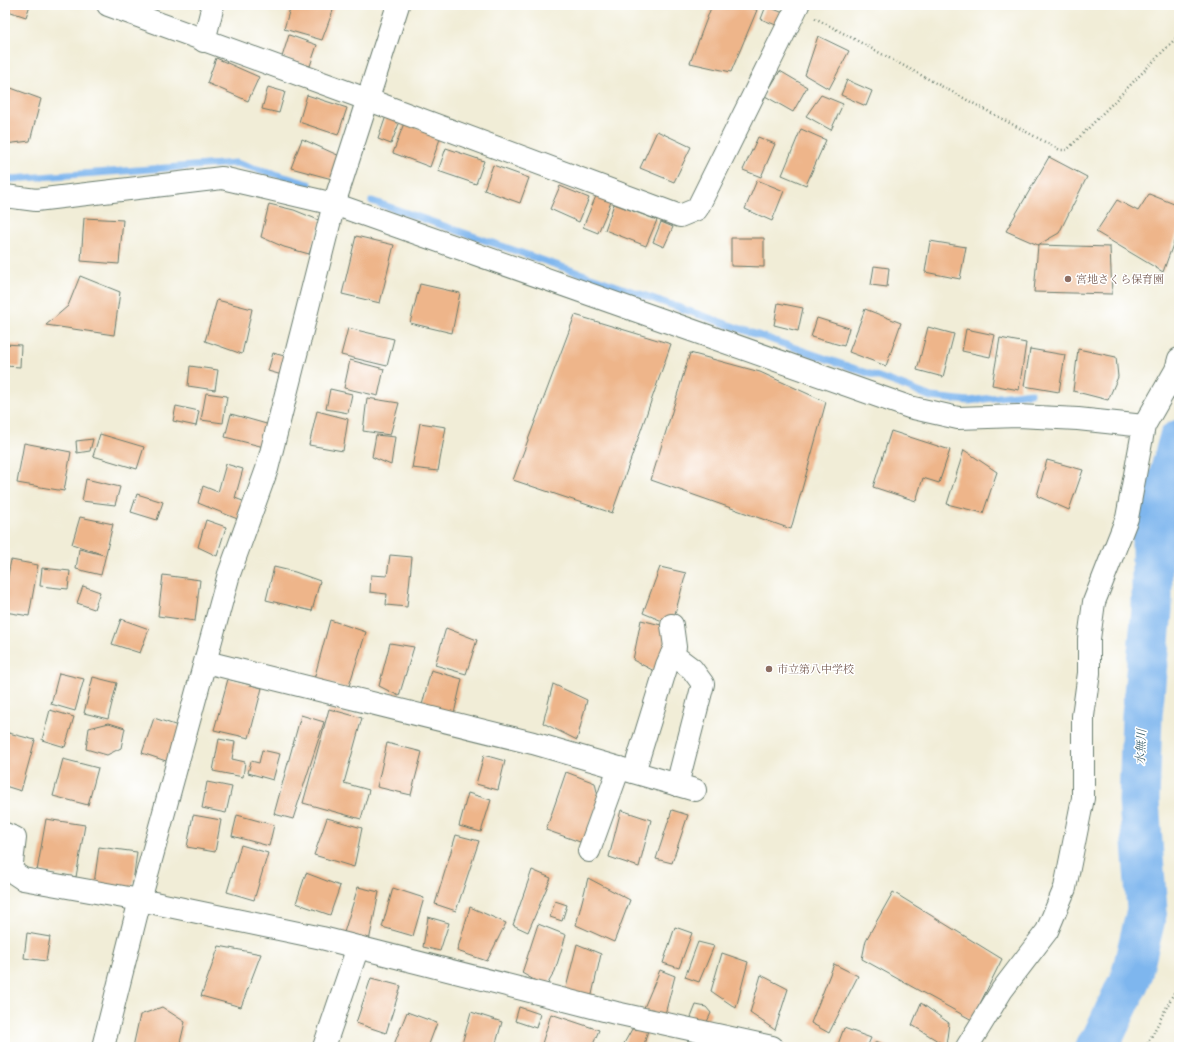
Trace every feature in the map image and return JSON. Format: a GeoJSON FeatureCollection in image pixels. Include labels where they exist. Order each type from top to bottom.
{"type":"FeatureCollection","features":[{"type":"Feature","properties":{"kind":"street"},"geometry":{"type":"LineString","coordinates":[[108,5],[680,216],[697,209],[797,6]]}},
{"type":"Feature","properties":{"kind":"street"},"geometry":{"type":"LineString","coordinates":[[204,41],[213,5]]}},
{"type":"Feature","properties":{"kind":"street"},"geometry":{"type":"LineString","coordinates":[[103,1047],[140,900],[229,574],[267,469],[334,204],[369,100],[398,5]]}},
{"type":"Feature","properties":{"kind":"street"},"geometry":{"type":"LineString","coordinates":[[5,196],[36,200],[222,178],[334,204],[909,407],[958,418],[1018,416],[1078,419],[1144,426]]}},
{"type":"Feature","properties":{"kind":"street"},"geometry":{"type":"LineString","coordinates":[[967,1047],[1002,990],[1046,931],[1065,888],[1083,798],[1084,716],[1089,673],[1089,639],[1094,602],[1126,518],[1144,426],[1176,370],[1179,359]]}},
{"type":"Feature","properties":{"kind":"street"},"geometry":{"type":"LineString","coordinates":[[589,851],[626,770],[675,648],[672,625]]}},
{"type":"Feature","properties":{"kind":"street"},"geometry":{"type":"LineString","coordinates":[[206,662],[533,743],[686,788],[703,684],[692,669],[672,654]]}},
{"type":"Feature","properties":{"kind":"street"},"geometry":{"type":"LineString","coordinates":[[5,834],[15,838],[11,871],[23,879],[140,900],[322,938],[616,1014],[772,1047]]}},
{"type":"Feature","properties":{"kind":"street"},"geometry":{"type":"LineString","coordinates":[[324,1047],[358,947]]}},
{"type":"Feature","properties":{"kind":"path"},"geometry":{"type":"LineString","coordinates":[[797,6],[1060,150],[1067,150],[1179,35]]}},
{"type":"Feature","properties":{"kind":"path"},"geometry":{"type":"LineString","coordinates":[[1146,1047],[1176,989],[1179,978]]}},
{"type":"Feature","properties":{"kind":"building"},"geometry":{"type":"Polygon","coordinates":[[[5,5],[30,5],[26,17],[5,10],[5,5]]]}},
{"type":"Feature","properties":{"kind":"building"},"geometry":{"type":"Polygon","coordinates":[[[291,5],[335,5],[322,40],[284,29],[291,5]]]}},
{"type":"Feature","properties":{"kind":"building"},"geometry":{"type":"Polygon","coordinates":[[[712,5],[743,5],[757,10],[731,72],[690,63],[712,5]]]}},
{"type":"Feature","properties":{"kind":"building"},"geometry":{"type":"Polygon","coordinates":[[[766,6],[791,16],[786,29],[761,19],[766,6]]]}},
{"type":"Feature","properties":{"kind":"building"},"geometry":{"type":"Polygon","coordinates":[[[289,35],[317,45],[310,66],[282,57],[289,35]]]}},
{"type":"Feature","properties":{"kind":"building"},"geometry":{"type":"Polygon","coordinates":[[[818,36],[849,51],[829,89],[805,75],[818,36]]]}},
{"type":"Feature","properties":{"kind":"building"},"geometry":{"type":"Polygon","coordinates":[[[216,58],[259,77],[248,101],[207,83],[216,58]]]}},
{"type":"Feature","properties":{"kind":"building"},"geometry":{"type":"Polygon","coordinates":[[[780,71],[807,87],[793,112],[765,96],[780,71]]]}},
{"type":"Feature","properties":{"kind":"building"},"geometry":{"type":"Polygon","coordinates":[[[847,80],[872,91],[866,106],[841,95],[847,80]]]}},
{"type":"Feature","properties":{"kind":"building"},"geometry":{"type":"Polygon","coordinates":[[[268,87],[285,92],[279,113],[262,109],[268,87]]]}},
{"type":"Feature","properties":{"kind":"building"},"geometry":{"type":"Polygon","coordinates":[[[11,88],[41,99],[30,141],[5,144],[5,108],[11,88]]]}},
{"type":"Feature","properties":{"kind":"building"},"geometry":{"type":"Polygon","coordinates":[[[307,95],[347,108],[338,135],[299,122],[307,95]]]}},
{"type":"Feature","properties":{"kind":"building"},"geometry":{"type":"Polygon","coordinates":[[[821,95],[843,104],[831,130],[806,116],[821,95]]]}},
{"type":"Feature","properties":{"kind":"building"},"geometry":{"type":"Polygon","coordinates":[[[386,116],[400,121],[391,144],[378,139],[386,116]]]}},
{"type":"Feature","properties":{"kind":"building"},"geometry":{"type":"Polygon","coordinates":[[[404,123],[441,136],[430,167],[393,153],[404,123]]]}},
{"type":"Feature","properties":{"kind":"building"},"geometry":{"type":"Polygon","coordinates":[[[801,129],[826,140],[806,185],[782,175],[801,129]]]}},
{"type":"Feature","properties":{"kind":"building"},"geometry":{"type":"Polygon","coordinates":[[[657,131],[691,147],[674,182],[640,168],[657,131]]]}},
{"type":"Feature","properties":{"kind":"building"},"geometry":{"type":"Polygon","coordinates":[[[758,137],[775,144],[761,177],[743,170],[758,137]]]}},
{"type":"Feature","properties":{"kind":"building"},"geometry":{"type":"Polygon","coordinates":[[[302,139],[342,157],[332,179],[291,168],[302,139]]]}},
{"type":"Feature","properties":{"kind":"building"},"geometry":{"type":"Polygon","coordinates":[[[446,148],[484,161],[476,184],[438,171],[446,148]]]}},
{"type":"Feature","properties":{"kind":"building"},"geometry":{"type":"Polygon","coordinates":[[[1049,157],[1087,177],[1059,233],[1038,245],[1006,231],[1049,157]]]}},
{"type":"Feature","properties":{"kind":"building"},"geometry":{"type":"Polygon","coordinates":[[[493,165],[529,178],[520,203],[484,190],[493,165]]]}},
{"type":"Feature","properties":{"kind":"building"},"geometry":{"type":"Polygon","coordinates":[[[757,180],[784,191],[772,221],[745,209],[757,180]]]}},
{"type":"Feature","properties":{"kind":"building"},"geometry":{"type":"Polygon","coordinates":[[[560,186],[589,198],[579,222],[550,209],[560,186]]]}},
{"type":"Feature","properties":{"kind":"building"},"geometry":{"type":"Polygon","coordinates":[[[1149,194],[1179,206],[1179,228],[1163,272],[1096,232],[1117,200],[1138,211],[1149,194]]]}},
{"type":"Feature","properties":{"kind":"building"},"geometry":{"type":"Polygon","coordinates":[[[596,196],[611,202],[598,233],[583,227],[596,196]]]}},
{"type":"Feature","properties":{"kind":"building"},"geometry":{"type":"Polygon","coordinates":[[[269,204],[294,210],[321,221],[309,254],[284,247],[261,237],[269,204]]]}},
{"type":"Feature","properties":{"kind":"building"},"geometry":{"type":"Polygon","coordinates":[[[614,204],[657,220],[646,246],[605,230],[614,204]]]}},
{"type":"Feature","properties":{"kind":"building"},"geometry":{"type":"Polygon","coordinates":[[[84,218],[123,220],[119,264],[81,261],[84,218]]]}},
{"type":"Feature","properties":{"kind":"building"},"geometry":{"type":"Polygon","coordinates":[[[661,222],[673,227],[664,247],[653,242],[661,222]]]}},
{"type":"Feature","properties":{"kind":"building"},"geometry":{"type":"Polygon","coordinates":[[[356,236],[394,245],[380,303],[342,294],[356,236]]]}},
{"type":"Feature","properties":{"kind":"building"},"geometry":{"type":"Polygon","coordinates":[[[731,238],[764,238],[764,267],[731,266],[731,238]]]}},
{"type":"Feature","properties":{"kind":"building"},"geometry":{"type":"Polygon","coordinates":[[[930,241],[966,247],[960,279],[925,272],[930,241]]]}},
{"type":"Feature","properties":{"kind":"building"},"geometry":{"type":"Polygon","coordinates":[[[1038,245],[1110,247],[1112,294],[1034,292],[1038,245]]]}},
{"type":"Feature","properties":{"kind":"building"},"geometry":{"type":"Polygon","coordinates":[[[874,266],[889,268],[887,287],[871,285],[874,266]]]}},
{"type":"Feature","properties":{"kind":"building"},"geometry":{"type":"Polygon","coordinates":[[[80,276],[120,292],[114,335],[46,325],[68,306],[80,276]]]}},
{"type":"Feature","properties":{"kind":"building"},"geometry":{"type":"Polygon","coordinates":[[[420,284],[460,293],[452,333],[410,323],[420,284]]]}},
{"type":"Feature","properties":{"kind":"building"},"geometry":{"type":"Polygon","coordinates":[[[217,300],[252,309],[242,354],[205,341],[217,300]]]}},
{"type":"Feature","properties":{"kind":"building"},"geometry":{"type":"Polygon","coordinates":[[[778,303],[803,308],[798,331],[774,325],[778,303]]]}},
{"type":"Feature","properties":{"kind":"building"},"geometry":{"type":"Polygon","coordinates":[[[865,309],[901,323],[886,366],[849,352],[865,309]]]}},
{"type":"Feature","properties":{"kind":"building"},"geometry":{"type":"Polygon","coordinates":[[[575,315],[671,344],[612,513],[513,480],[575,315]]]}},
{"type":"Feature","properties":{"kind":"building"},"geometry":{"type":"Polygon","coordinates":[[[817,318],[849,328],[844,346],[811,337],[817,318]]]}},
{"type":"Feature","properties":{"kind":"building"},"geometry":{"type":"Polygon","coordinates":[[[928,327],[954,334],[943,377],[917,370],[928,327]]]}},
{"type":"Feature","properties":{"kind":"building"},"geometry":{"type":"Polygon","coordinates":[[[348,328],[394,339],[387,366],[341,355],[348,328]]]}},
{"type":"Feature","properties":{"kind":"building"},"geometry":{"type":"Polygon","coordinates":[[[966,329],[995,335],[990,357],[962,351],[966,329]]]}},
{"type":"Feature","properties":{"kind":"building"},"geometry":{"type":"Polygon","coordinates":[[[1000,338],[1026,343],[1019,390],[992,385],[1000,338]]]}},
{"type":"Feature","properties":{"kind":"building"},"geometry":{"type":"Polygon","coordinates":[[[5,344],[21,345],[20,367],[5,366],[5,344]]]}},
{"type":"Feature","properties":{"kind":"building"},"geometry":{"type":"Polygon","coordinates":[[[1030,349],[1065,355],[1059,392],[1024,386],[1030,349]]]}},
{"type":"Feature","properties":{"kind":"building"},"geometry":{"type":"Polygon","coordinates":[[[1078,349],[1116,357],[1118,377],[1108,400],[1073,391],[1078,349]]]}},
{"type":"Feature","properties":{"kind":"building"},"geometry":{"type":"Polygon","coordinates":[[[273,353],[288,357],[282,375],[268,371],[273,353]]]}},
{"type":"Feature","properties":{"kind":"building"},"geometry":{"type":"Polygon","coordinates":[[[690,353],[760,372],[826,402],[791,529],[651,480],[690,353]]]}},
{"type":"Feature","properties":{"kind":"building"},"geometry":{"type":"Polygon","coordinates":[[[350,360],[384,369],[378,396],[344,388],[350,360]]]}},
{"type":"Feature","properties":{"kind":"building"},"geometry":{"type":"Polygon","coordinates":[[[190,366],[218,370],[215,390],[188,386],[190,366]]]}},
{"type":"Feature","properties":{"kind":"building"},"geometry":{"type":"Polygon","coordinates":[[[330,389],[352,394],[348,413],[326,409],[330,389]]]}},
{"type":"Feature","properties":{"kind":"building"},"geometry":{"type":"Polygon","coordinates":[[[206,393],[227,396],[223,423],[201,420],[206,393]]]}},
{"type":"Feature","properties":{"kind":"building"},"geometry":{"type":"Polygon","coordinates":[[[367,398],[399,403],[390,435],[363,431],[367,398]]]}},
{"type":"Feature","properties":{"kind":"building"},"geometry":{"type":"Polygon","coordinates":[[[176,406],[199,411],[196,426],[173,421],[176,406]]]}},
{"type":"Feature","properties":{"kind":"building"},"geometry":{"type":"Polygon","coordinates":[[[317,411],[348,419],[343,451],[309,445],[317,411]]]}},
{"type":"Feature","properties":{"kind":"building"},"geometry":{"type":"Polygon","coordinates":[[[231,414],[270,425],[264,447],[225,437],[231,414]]]}},
{"type":"Feature","properties":{"kind":"building"},"geometry":{"type":"Polygon","coordinates":[[[420,423],[446,427],[438,471],[412,468],[420,423]]]}},
{"type":"Feature","properties":{"kind":"building"},"geometry":{"type":"Polygon","coordinates":[[[891,431],[950,450],[939,483],[923,478],[916,501],[873,487],[891,431]]]}},
{"type":"Feature","properties":{"kind":"building"},"geometry":{"type":"Polygon","coordinates":[[[100,434],[144,447],[137,469],[93,456],[100,434]]]}},
{"type":"Feature","properties":{"kind":"building"},"geometry":{"type":"Polygon","coordinates":[[[376,435],[395,437],[391,465],[372,457],[376,435]]]}},
{"type":"Feature","properties":{"kind":"building"},"geometry":{"type":"Polygon","coordinates":[[[93,439],[90,451],[77,453],[76,441],[93,439]]]}},
{"type":"Feature","properties":{"kind":"building"},"geometry":{"type":"Polygon","coordinates":[[[24,443],[71,452],[64,491],[17,483],[24,443]]]}},
{"type":"Feature","properties":{"kind":"building"},"geometry":{"type":"Polygon","coordinates":[[[964,450],[997,472],[983,513],[947,504],[964,450]]]}},
{"type":"Feature","properties":{"kind":"building"},"geometry":{"type":"Polygon","coordinates":[[[1047,460],[1083,470],[1069,510],[1037,496],[1047,460]]]}},
{"type":"Feature","properties":{"kind":"building"},"geometry":{"type":"Polygon","coordinates":[[[226,464],[243,469],[235,498],[248,503],[240,520],[198,503],[203,486],[218,492],[226,464]]]}},
{"type":"Feature","properties":{"kind":"building"},"geometry":{"type":"Polygon","coordinates":[[[86,479],[120,487],[115,505],[82,501],[86,479]]]}},
{"type":"Feature","properties":{"kind":"building"},"geometry":{"type":"Polygon","coordinates":[[[137,494],[163,502],[157,520],[131,512],[137,494]]]}},
{"type":"Feature","properties":{"kind":"building"},"geometry":{"type":"Polygon","coordinates":[[[80,517],[113,524],[101,575],[76,569],[79,549],[104,555],[72,544],[80,517]]]}},
{"type":"Feature","properties":{"kind":"building"},"geometry":{"type":"Polygon","coordinates":[[[206,520],[226,527],[217,556],[198,547],[206,520]]]}},
{"type":"Feature","properties":{"kind":"building"},"geometry":{"type":"Polygon","coordinates":[[[390,555],[412,557],[407,607],[386,605],[387,594],[370,592],[371,575],[387,576],[390,555]]]}},
{"type":"Feature","properties":{"kind":"building"},"geometry":{"type":"Polygon","coordinates":[[[11,560],[38,565],[29,616],[5,612],[5,590],[11,560]]]}},
{"type":"Feature","properties":{"kind":"building"},"geometry":{"type":"Polygon","coordinates":[[[274,567],[295,572],[320,581],[312,611],[266,600],[274,567]]]}},
{"type":"Feature","properties":{"kind":"building"},"geometry":{"type":"Polygon","coordinates":[[[660,567],[686,573],[672,625],[643,613],[660,567]]]}},
{"type":"Feature","properties":{"kind":"building"},"geometry":{"type":"Polygon","coordinates":[[[42,568],[70,571],[68,589],[40,586],[42,568]]]}},
{"type":"Feature","properties":{"kind":"building"},"geometry":{"type":"Polygon","coordinates":[[[163,575],[200,580],[195,621],[158,616],[163,575]]]}},
{"type":"Feature","properties":{"kind":"building"},"geometry":{"type":"Polygon","coordinates":[[[83,586],[100,592],[94,609],[77,603],[83,586]]]}},
{"type":"Feature","properties":{"kind":"building"},"geometry":{"type":"Polygon","coordinates":[[[121,619],[149,629],[140,653],[112,644],[121,619]]]}},
{"type":"Feature","properties":{"kind":"building"},"geometry":{"type":"Polygon","coordinates":[[[330,620],[366,632],[348,689],[314,679],[330,620]]]}},
{"type":"Feature","properties":{"kind":"building"},"geometry":{"type":"Polygon","coordinates":[[[641,620],[681,630],[664,676],[633,660],[641,620]]]}},
{"type":"Feature","properties":{"kind":"building"},"geometry":{"type":"Polygon","coordinates":[[[446,628],[477,640],[466,674],[435,665],[446,628]]]}},
{"type":"Feature","properties":{"kind":"building"},"geometry":{"type":"Polygon","coordinates":[[[390,643],[414,647],[399,696],[379,686],[390,643]]]}},
{"type":"Feature","properties":{"kind":"building"},"geometry":{"type":"Polygon","coordinates":[[[431,670],[462,679],[453,718],[421,709],[431,670]]]}},
{"type":"Feature","properties":{"kind":"building"},"geometry":{"type":"Polygon","coordinates":[[[59,673],[84,679],[75,711],[51,704],[59,673]]]}},
{"type":"Feature","properties":{"kind":"building"},"geometry":{"type":"Polygon","coordinates":[[[93,677],[117,683],[108,719],[84,713],[93,677]]]}},
{"type":"Feature","properties":{"kind":"building"},"geometry":{"type":"Polygon","coordinates":[[[228,679],[262,688],[249,738],[214,730],[228,679]]]}},
{"type":"Feature","properties":{"kind":"building"},"geometry":{"type":"Polygon","coordinates":[[[553,684],[587,700],[577,740],[543,723],[553,684]]]}},
{"type":"Feature","properties":{"kind":"building"},"geometry":{"type":"Polygon","coordinates":[[[329,709],[362,718],[344,783],[369,790],[361,819],[303,803],[329,709]]]}},
{"type":"Feature","properties":{"kind":"building"},"geometry":{"type":"Polygon","coordinates":[[[50,710],[74,717],[65,747],[42,740],[50,710]]]}},
{"type":"Feature","properties":{"kind":"building"},"geometry":{"type":"Polygon","coordinates":[[[301,715],[324,722],[293,819],[274,814],[301,715]]]}},
{"type":"Feature","properties":{"kind":"building"},"geometry":{"type":"Polygon","coordinates":[[[154,718],[181,727],[169,762],[142,753],[154,718]]]}},
{"type":"Feature","properties":{"kind":"building"},"geometry":{"type":"Polygon","coordinates":[[[109,723],[125,728],[121,748],[107,755],[86,749],[89,728],[109,723]]]}},
{"type":"Feature","properties":{"kind":"building"},"geometry":{"type":"Polygon","coordinates":[[[5,732],[35,740],[21,791],[5,786],[5,732]]]}},
{"type":"Feature","properties":{"kind":"building"},"geometry":{"type":"Polygon","coordinates":[[[219,739],[235,742],[232,759],[245,762],[243,777],[213,771],[219,739]]]}},
{"type":"Feature","properties":{"kind":"building"},"geometry":{"type":"Polygon","coordinates":[[[387,743],[422,752],[411,795],[377,787],[387,743]]]}},
{"type":"Feature","properties":{"kind":"building"},"geometry":{"type":"Polygon","coordinates":[[[262,750],[280,754],[273,780],[248,773],[251,761],[259,763],[262,750]]]}},
{"type":"Feature","properties":{"kind":"building"},"geometry":{"type":"Polygon","coordinates":[[[484,755],[505,761],[498,790],[476,784],[484,755]]]}},
{"type":"Feature","properties":{"kind":"building"},"geometry":{"type":"Polygon","coordinates":[[[63,759],[98,768],[88,805],[53,796],[63,759]]]}},
{"type":"Feature","properties":{"kind":"building"},"geometry":{"type":"Polygon","coordinates":[[[566,772],[595,783],[599,801],[583,843],[546,830],[566,772]]]}},
{"type":"Feature","properties":{"kind":"building"},"geometry":{"type":"Polygon","coordinates":[[[207,782],[232,787],[226,813],[202,808],[207,782]]]}},
{"type":"Feature","properties":{"kind":"building"},"geometry":{"type":"Polygon","coordinates":[[[468,793],[491,800],[481,832],[459,826],[468,793]]]}},
{"type":"Feature","properties":{"kind":"building"},"geometry":{"type":"Polygon","coordinates":[[[621,810],[651,820],[639,867],[609,857],[621,810]]]}},
{"type":"Feature","properties":{"kind":"building"},"geometry":{"type":"Polygon","coordinates":[[[672,810],[688,815],[672,863],[656,859],[672,810]]]}},
{"type":"Feature","properties":{"kind":"building"},"geometry":{"type":"Polygon","coordinates":[[[193,815],[221,820],[215,852],[187,847],[193,815]]]}},
{"type":"Feature","properties":{"kind":"building"},"geometry":{"type":"Polygon","coordinates":[[[237,815],[274,825],[269,846],[232,836],[237,815]]]}},
{"type":"Feature","properties":{"kind":"building"},"geometry":{"type":"Polygon","coordinates":[[[327,818],[362,828],[354,867],[314,855],[327,818]]]}},
{"type":"Feature","properties":{"kind":"building"},"geometry":{"type":"Polygon","coordinates":[[[46,819],[85,825],[76,877],[37,871],[46,819]]]}},
{"type":"Feature","properties":{"kind":"building"},"geometry":{"type":"Polygon","coordinates":[[[456,835],[479,841],[456,911],[435,904],[456,835]]]}},
{"type":"Feature","properties":{"kind":"building"},"geometry":{"type":"Polygon","coordinates":[[[241,845],[268,853],[254,900],[227,892],[241,845]]]}},
{"type":"Feature","properties":{"kind":"building"},"geometry":{"type":"Polygon","coordinates":[[[99,847],[137,852],[132,890],[94,884],[99,847]]]}},
{"type":"Feature","properties":{"kind":"building"},"geometry":{"type":"Polygon","coordinates":[[[532,870],[551,878],[528,932],[513,925],[532,870]]]}},
{"type":"Feature","properties":{"kind":"building"},"geometry":{"type":"Polygon","coordinates":[[[306,873],[340,886],[330,915],[296,903],[306,873]]]}},
{"type":"Feature","properties":{"kind":"building"},"geometry":{"type":"Polygon","coordinates":[[[588,878],[630,900],[614,942],[576,925],[588,878]]]}},
{"type":"Feature","properties":{"kind":"building"},"geometry":{"type":"Polygon","coordinates":[[[358,887],[379,892],[368,946],[342,939],[358,887]]]}},
{"type":"Feature","properties":{"kind":"building"},"geometry":{"type":"Polygon","coordinates":[[[393,888],[424,898],[413,936],[382,927],[393,888]]]}},
{"type":"Feature","properties":{"kind":"building"},"geometry":{"type":"Polygon","coordinates":[[[893,892],[1002,959],[972,1020],[862,959],[866,940],[893,892]]]}},
{"type":"Feature","properties":{"kind":"building"},"geometry":{"type":"Polygon","coordinates":[[[555,901],[567,905],[562,921],[550,917],[555,901]]]}},
{"type":"Feature","properties":{"kind":"building"},"geometry":{"type":"Polygon","coordinates":[[[470,907],[506,923],[487,961],[457,951],[470,907]]]}},
{"type":"Feature","properties":{"kind":"building"},"geometry":{"type":"Polygon","coordinates":[[[428,917],[449,923],[440,951],[423,947],[428,917]]]}},
{"type":"Feature","properties":{"kind":"building"},"geometry":{"type":"Polygon","coordinates":[[[538,924],[566,935],[555,971],[546,987],[522,973],[538,924]]]}},
{"type":"Feature","properties":{"kind":"building"},"geometry":{"type":"Polygon","coordinates":[[[675,927],[692,933],[679,968],[663,963],[675,927]]]}},
{"type":"Feature","properties":{"kind":"building"},"geometry":{"type":"Polygon","coordinates":[[[27,933],[50,937],[46,961],[24,958],[27,933]]]}},
{"type":"Feature","properties":{"kind":"building"},"geometry":{"type":"Polygon","coordinates":[[[698,942],[714,946],[699,982],[685,977],[698,942]]]}},
{"type":"Feature","properties":{"kind":"building"},"geometry":{"type":"Polygon","coordinates":[[[577,944],[601,954],[591,999],[565,992],[577,944]]]}},
{"type":"Feature","properties":{"kind":"building"},"geometry":{"type":"Polygon","coordinates":[[[219,946],[261,954],[241,1007],[201,996],[219,946]]]}},
{"type":"Feature","properties":{"kind":"building"},"geometry":{"type":"Polygon","coordinates":[[[722,953],[748,962],[736,1008],[711,991],[722,953]]]}},
{"type":"Feature","properties":{"kind":"building"},"geometry":{"type":"Polygon","coordinates":[[[834,964],[858,976],[829,1033],[811,1023],[834,964]]]}},
{"type":"Feature","properties":{"kind":"building"},"geometry":{"type":"Polygon","coordinates":[[[660,970],[675,976],[664,1018],[643,1010],[660,970]]]}},
{"type":"Feature","properties":{"kind":"building"},"geometry":{"type":"Polygon","coordinates":[[[761,975],[788,989],[775,1030],[750,1013],[761,975]]]}},
{"type":"Feature","properties":{"kind":"building"},"geometry":{"type":"Polygon","coordinates":[[[371,978],[401,986],[386,1033],[356,1023],[371,978]]]}},
{"type":"Feature","properties":{"kind":"building"},"geometry":{"type":"Polygon","coordinates":[[[921,1003],[949,1023],[946,1046],[912,1025],[921,1003]]]}},
{"type":"Feature","properties":{"kind":"building"},"geometry":{"type":"Polygon","coordinates":[[[696,1005],[706,1007],[711,1013],[706,1024],[690,1020],[696,1005]]]}},
{"type":"Feature","properties":{"kind":"building"},"geometry":{"type":"Polygon","coordinates":[[[162,1007],[185,1022],[179,1047],[133,1047],[140,1015],[162,1007]]]}},
{"type":"Feature","properties":{"kind":"building"},"geometry":{"type":"Polygon","coordinates":[[[519,1007],[540,1014],[536,1028],[515,1021],[519,1007]]]}},
{"type":"Feature","properties":{"kind":"building"},"geometry":{"type":"Polygon","coordinates":[[[407,1012],[437,1023],[428,1047],[393,1047],[407,1012]]]}},
{"type":"Feature","properties":{"kind":"building"},"geometry":{"type":"Polygon","coordinates":[[[471,1012],[502,1022],[495,1047],[461,1047],[471,1012]]]}},
{"type":"Feature","properties":{"kind":"building"},"geometry":{"type":"Polygon","coordinates":[[[551,1014],[599,1030],[592,1047],[541,1047],[551,1014]]]}},
{"type":"Feature","properties":{"kind":"building"},"geometry":{"type":"Polygon","coordinates":[[[844,1028],[871,1038],[867,1047],[837,1047],[844,1028]]]}},
{"type":"Feature","properties":{"kind":"building"},"geometry":{"type":"Polygon","coordinates":[[[632,1029],[648,1030],[644,1045],[650,1047],[622,1047],[632,1029]]]}},
{"type":"Feature","properties":{"kind":"building"},"geometry":{"type":"Polygon","coordinates":[[[711,1037],[733,1047],[705,1047],[711,1037]]]}},
{"type":"Feature","properties":{"kind":"building"},"geometry":{"type":"Polygon","coordinates":[[[876,1041],[889,1047],[873,1047],[876,1041]]]}},
{"type":"Feature","properties":{"kind":"waterway"},"geometry":{"type":"LineString","coordinates":[[5,178],[11,179],[236,163],[309,184]]}},
{"type":"Feature","properties":{"kind":"waterway"},"geometry":{"type":"LineString","coordinates":[[372,201],[896,383],[931,397],[969,401],[1030,393]]}},
{"type":"Feature","properties":{"kind":"waterway"},"geometry":{"type":"LineString","coordinates":[[1164,435],[1179,440]]}},
{"type":"Feature","properties":{"kind":"waterway","name":"水無川"},"geometry":{"type":"LineString","coordinates":[[1096,1047],[1102,1039],[1131,977],[1147,910],[1139,801],[1142,715],[1152,610],[1152,540],[1179,440]]}},
{"type":"Feature","properties":{"kind":"place","name":"宮地さくら保育園"},"geometry":{"type":"Point","coordinates":[1068,279]}},
{"type":"Feature","properties":{"kind":"place","name":"市立第八中学校"},"geometry":{"type":"Point","coordinates":[769,669]}}]}
